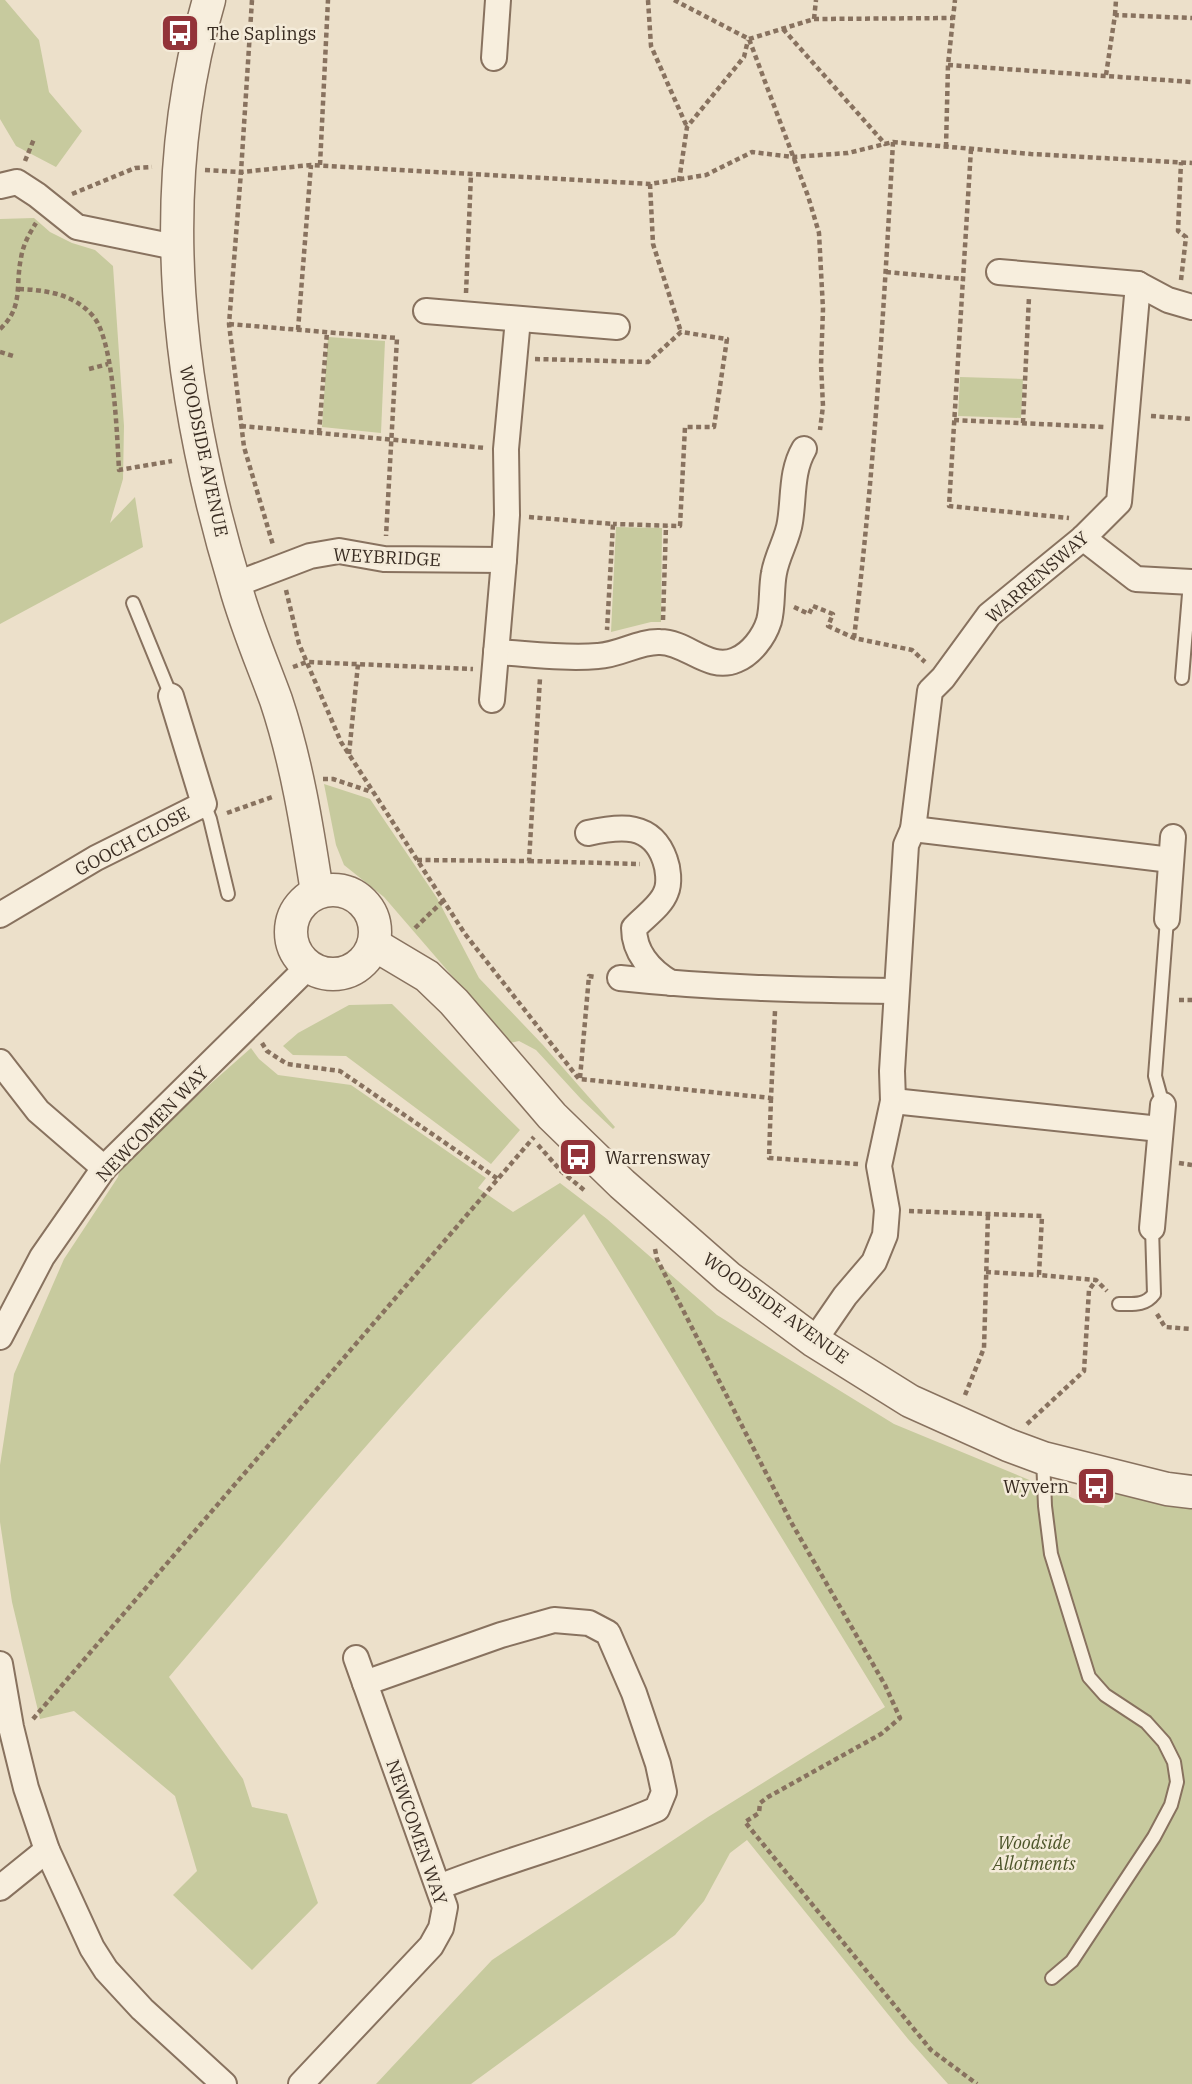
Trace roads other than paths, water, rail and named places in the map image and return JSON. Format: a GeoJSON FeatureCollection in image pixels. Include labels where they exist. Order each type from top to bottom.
{"type":"FeatureCollection","features":[{"type":"Feature","properties":{"kind":"street","name":"WOODSIDE AVENUE"},"geometry":{"type":"LineString","coordinates":[[209,0],[186,110],[175,247],[182,335],[191,402],[208,480],[234,585],[276,701],[294,763],[317,892]]}},
{"type":"Feature","properties":{"kind":"street"},"geometry":{"type":"LineString","coordinates":[[494,58],[498,0]]}},
{"type":"Feature","properties":{"kind":"street"},"geometry":{"type":"LineString","coordinates":[[0,186],[17,181],[77,228],[175,247]]}},
{"type":"Feature","properties":{"kind":"street"},"geometry":{"type":"LineString","coordinates":[[999,272],[1138,284],[1185,305]]}},
{"type":"Feature","properties":{"kind":"street","name":"WARRENSWAY"},"geometry":{"type":"LineString","coordinates":[[814,1341],[874,1262],[885,1235],[887,1210],[879,1166],[893,1101],[896,991],[906,845],[913,829],[930,691],[943,678],[989,615],[1092,529],[1119,502],[1138,284]]}},
{"type":"Feature","properties":{"kind":"street"},"geometry":{"type":"LineString","coordinates":[[426,311],[617,327]]}},
{"type":"Feature","properties":{"kind":"street"},"geometry":{"type":"LineString","coordinates":[[492,700],[507,515],[506,449],[518,319]]}},
{"type":"Feature","properties":{"kind":"street"},"geometry":{"type":"LineString","coordinates":[[496,661],[542,655],[605,655],[662,641],[692,651],[710,662],[733,662],[753,651],[769,621],[778,555],[790,526],[794,482],[804,449]]}},
{"type":"Feature","properties":{"kind":"street"},"geometry":{"type":"LineString","coordinates":[[1092,529],[1136,579],[1191,582]]}},
{"type":"Feature","properties":{"kind":"street","name":"WEYBRIDGE"},"geometry":{"type":"LineString","coordinates":[[234,585],[310,556],[339,551],[384,559],[504,560]]}},
{"type":"Feature","properties":{"kind":"street","name":"GOOCH CLOSE"},"geometry":{"type":"LineString","coordinates":[[0,915],[96,858],[207,811],[171,696]]}},
{"type":"Feature","properties":{"kind":"street"},"geometry":{"type":"LineString","coordinates":[[588,834],[610,828],[636,830],[649,835],[661,848],[666,865],[667,891],[634,928],[634,941],[638,951],[656,974],[671,984]]}},
{"type":"Feature","properties":{"kind":"street"},"geometry":{"type":"LineString","coordinates":[[913,829],[1172,849],[1167,919]]}},
{"type":"Feature","properties":{"kind":"street"},"geometry":{"type":"LineString","coordinates":[[332,888],[348,891],[358,897],[372,915],[375,925],[375,945],[368,957],[354,968],[339,974],[323,974],[308,967],[293,944],[290,928],[292,916],[302,902],[317,892],[332,888]]}},
{"type":"Feature","properties":{"kind":"street","name":"WOODSIDE AVENUE"},"geometry":{"type":"LineString","coordinates":[[375,945],[426,976],[454,1002],[552,1116],[622,1184],[727,1277],[814,1341],[910,1401],[1043,1458],[1167,1489],[1192,1492]]}},
{"type":"Feature","properties":{"kind":"street","name":"NEWCOMEN WAY"},"geometry":{"type":"LineString","coordinates":[[0,1336],[42,1258],[104,1168],[308,967]]}},
{"type":"Feature","properties":{"kind":"street"},"geometry":{"type":"LineString","coordinates":[[620,978],[671,984],[775,989],[896,991]]}},
{"type":"Feature","properties":{"kind":"street"},"geometry":{"type":"LineString","coordinates":[[0,1062],[37,1111],[104,1168]]}},
{"type":"Feature","properties":{"kind":"street"},"geometry":{"type":"LineString","coordinates":[[893,1101],[1162,1117],[1152,1228]]}},
{"type":"Feature","properties":{"kind":"street"},"geometry":{"type":"LineString","coordinates":[[365,1683],[501,1635],[554,1620],[589,1623],[608,1633],[635,1693],[658,1763],[664,1792],[657,1809],[616,1827],[439,1887]]}},
{"type":"Feature","properties":{"kind":"street","name":"NEWCOMEN WAY"},"geometry":{"type":"LineString","coordinates":[[301,2084],[431,1946],[441,1928],[445,1908],[356,1658]]}},
{"type":"Feature","properties":{"kind":"street"},"geometry":{"type":"LineString","coordinates":[[0,1664],[2,1691],[26,1788],[47,1850],[92,1948],[106,1970],[142,2009],[224,2084]]}},
{"type":"Feature","properties":{"kind":"street"},"geometry":{"type":"LineString","coordinates":[[0,1888],[47,1850]]}},
{"type":"Feature","properties":{"kind":"lane"},"geometry":{"type":"LineString","coordinates":[[1182,678],[1191,582]]}},
{"type":"Feature","properties":{"kind":"lane"},"geometry":{"type":"LineString","coordinates":[[133,603],[171,696]]}},
{"type":"Feature","properties":{"kind":"lane"},"geometry":{"type":"LineString","coordinates":[[207,811],[228,894]]}},
{"type":"Feature","properties":{"kind":"lane"},"geometry":{"type":"LineString","coordinates":[[1162,1117],[1155,1076],[1167,919]]}},
{"type":"Feature","properties":{"kind":"lane"},"geometry":{"type":"LineString","coordinates":[[1119,1304],[1149,1301],[1154,1294],[1152,1228]]}},
{"type":"Feature","properties":{"kind":"lane"},"geometry":{"type":"LineString","coordinates":[[1043,1458],[1051,1554],[1089,1677],[1105,1695],[1146,1722],[1164,1742],[1174,1762],[1177,1782],[1171,1805],[1154,1838],[1072,1961],[1052,1978]]}},
{"type":"Feature","properties":{"kind":"place","name":"The Saplings"},"geometry":{"type":"Point","coordinates":[180,33]}},
{"type":"Feature","properties":{"kind":"place","name":"Warrensway"},"geometry":{"type":"Point","coordinates":[578,1157]}},
{"type":"Feature","properties":{"kind":"place","name":"Wyvern"},"geometry":{"type":"Point","coordinates":[1096,1486]}},
{"type":"Feature","properties":{"kind":"park label","name":"Woodside Allotments"},"geometry":{"type":"Point","coordinates":[1034,1852]}}]}
